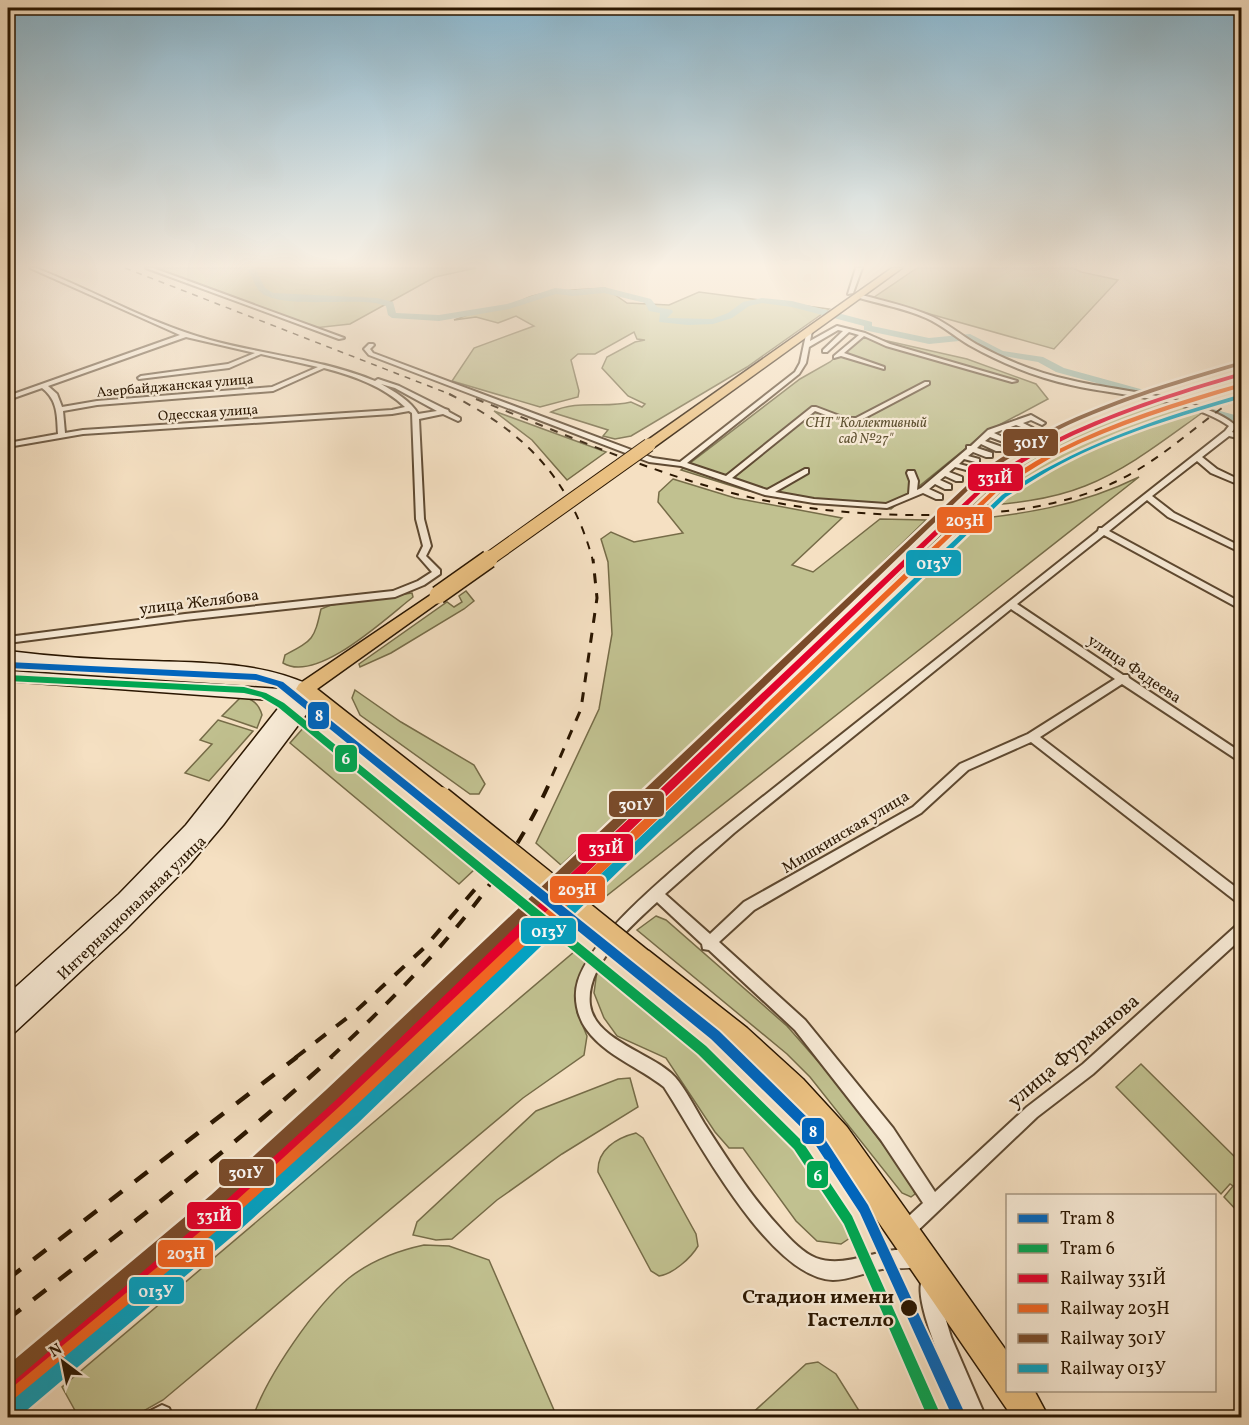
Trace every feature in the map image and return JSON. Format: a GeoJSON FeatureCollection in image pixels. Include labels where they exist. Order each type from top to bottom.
{"type":"FeatureCollection","features":[{"type":"Feature","properties":{"kind":"main road"},"geometry":{"type":"LineString","coordinates":[[8,676],[305,694],[345,661],[804,334]]}},
{"type":"Feature","properties":{"kind":"main road"},"geometry":{"type":"LineString","coordinates":[[8,656],[93,664],[259,672],[292,682],[441,798],[770,1064],[837,1137],[1006,1378]]}},
{"type":"Feature","properties":{"kind":"main road","name":"Интернациональная улица"},"geometry":{"type":"LineString","coordinates":[[8,1007],[124,900],[192,830],[305,694]]}},
{"type":"Feature","properties":{"kind":"main road","name":"Интернациональная улица"},"geometry":{"type":"LineString","coordinates":[[8,1025],[183,860],[235,800],[279,737],[305,694]]}},
{"type":"Feature","properties":{"kind":"main road"},"geometry":{"type":"LineString","coordinates":[[1015,1392],[1033,1418]]}},
{"type":"Feature","properties":{"kind":"street"},"geometry":{"type":"LineString","coordinates":[[331,334],[341,338]]}},
{"type":"Feature","properties":{"kind":"street"},"geometry":{"type":"LineString","coordinates":[[682,464],[797,373],[803,363],[808,334]]}},
{"type":"Feature","properties":{"kind":"street"},"geometry":{"type":"LineString","coordinates":[[805,347],[825,334]]}},
{"type":"Feature","properties":{"kind":"street"},"geometry":{"type":"LineString","coordinates":[[825,351],[843,334]]}},
{"type":"Feature","properties":{"kind":"street"},"geometry":{"type":"LineString","coordinates":[[862,334],[838,355],[882,368]]}},
{"type":"Feature","properties":{"kind":"street"},"geometry":{"type":"LineString","coordinates":[[864,334],[888,345],[1014,381]]}},
{"type":"Feature","properties":{"kind":"street"},"geometry":{"type":"LineString","coordinates":[[956,334],[973,345],[1032,371],[1071,382],[1140,394],[1228,420],[1233,426],[1228,433],[1102,530],[687,866],[622,928],[594,964],[583,990],[584,1006],[597,1032],[620,1052],[648,1065],[669,1082],[760,1221],[786,1248],[808,1266],[831,1271],[887,1260],[923,1258],[934,1318],[950,1361],[977,1418]]}},
{"type":"Feature","properties":{"kind":"street"},"geometry":{"type":"LineString","coordinates":[[8,398],[186,335],[258,354],[346,371],[397,387],[458,418]]}},
{"type":"Feature","properties":{"kind":"street"},"geometry":{"type":"LineString","coordinates":[[371,345],[367,349],[371,354],[652,460],[682,464],[768,493],[814,501],[887,506],[924,490],[989,434],[1031,417],[1042,423]]}},
{"type":"Feature","properties":{"kind":"street"},"geometry":{"type":"LineString","coordinates":[[141,378],[229,366],[258,354]]}},
{"type":"Feature","properties":{"kind":"street","name":"Азербайджанская улица"},"geometry":{"type":"LineString","coordinates":[[62,409],[98,403],[273,389],[322,367]]}},
{"type":"Feature","properties":{"kind":"street"},"geometry":{"type":"LineString","coordinates":[[346,371],[383,388],[411,408],[416,417],[446,411]]}},
{"type":"Feature","properties":{"kind":"street"},"geometry":{"type":"LineString","coordinates":[[727,479],[814,408],[844,420],[857,420],[927,383]]}},
{"type":"Feature","properties":{"kind":"street"},"geometry":{"type":"LineString","coordinates":[[44,386],[53,392],[62,409],[62,434]]}},
{"type":"Feature","properties":{"kind":"street","name":"Одесская улица"},"geometry":{"type":"LineString","coordinates":[[8,445],[62,434],[392,412],[411,408]]}},
{"type":"Feature","properties":{"kind":"street","name":"улица Желябова"},"geometry":{"type":"LineString","coordinates":[[8,640],[185,617],[395,594],[421,583],[437,572],[422,556],[427,546],[420,519],[416,417]]}},
{"type":"Feature","properties":{"kind":"street"},"geometry":{"type":"LineString","coordinates":[[1016,422],[1031,429]]}},
{"type":"Feature","properties":{"kind":"street"},"geometry":{"type":"LineString","coordinates":[[1002,428],[1019,435]]}},
{"type":"Feature","properties":{"kind":"street"},"geometry":{"type":"LineString","coordinates":[[1228,433],[1242,437]]}},
{"type":"Feature","properties":{"kind":"street"},"geometry":{"type":"LineString","coordinates":[[989,434],[1009,442]]}},
{"type":"Feature","properties":{"kind":"street"},"geometry":{"type":"LineString","coordinates":[[980,441],[999,449]]}},
{"type":"Feature","properties":{"kind":"street"},"geometry":{"type":"LineString","coordinates":[[970,448],[989,455]]}},
{"type":"Feature","properties":{"kind":"street"},"geometry":{"type":"LineString","coordinates":[[962,456],[976,461]]}},
{"type":"Feature","properties":{"kind":"street"},"geometry":{"type":"LineString","coordinates":[[1197,457],[1214,471],[1242,484]]}},
{"type":"Feature","properties":{"kind":"street"},"geometry":{"type":"LineString","coordinates":[[955,465],[971,470]]}},
{"type":"Feature","properties":{"kind":"street"},"geometry":{"type":"LineString","coordinates":[[768,493],[805,471]]}},
{"type":"Feature","properties":{"kind":"street"},"geometry":{"type":"LineString","coordinates":[[911,473],[914,493]]}},
{"type":"Feature","properties":{"kind":"street"},"geometry":{"type":"LineString","coordinates":[[945,473],[959,479]]}},
{"type":"Feature","properties":{"kind":"street"},"geometry":{"type":"LineString","coordinates":[[935,481],[948,487]]}},
{"type":"Feature","properties":{"kind":"street"},"geometry":{"type":"LineString","coordinates":[[924,490],[939,497]]}},
{"type":"Feature","properties":{"kind":"street"},"geometry":{"type":"LineString","coordinates":[[1147,496],[1171,515],[1242,551]]}},
{"type":"Feature","properties":{"kind":"street"},"geometry":{"type":"LineString","coordinates":[[1102,530],[1242,607]]}},
{"type":"Feature","properties":{"kind":"street","name":"улица Фадеева"},"geometry":{"type":"LineString","coordinates":[[1010,604],[1242,759]]}},
{"type":"Feature","properties":{"kind":"street","name":"Мишкинская улица"},"geometry":{"type":"LineString","coordinates":[[708,944],[749,906],[916,810],[964,767],[1032,737],[1124,678]]}},
{"type":"Feature","properties":{"kind":"street"},"geometry":{"type":"LineString","coordinates":[[1032,737],[1242,900]]}},
{"type":"Feature","properties":{"kind":"street"},"geometry":{"type":"LineString","coordinates":[[657,894],[708,944],[800,1025],[887,1134],[933,1204]]}},
{"type":"Feature","properties":{"kind":"street","name":"улица Фурманова"},"geometry":{"type":"LineString","coordinates":[[904,1232],[1032,1112],[1088,1069],[1242,929]]}},
{"type":"Feature","properties":{"kind":"green space"},"geometry":{"type":"Polygon","coordinates":[[[511,334],[630,334],[595,354],[578,354],[571,360],[579,391],[578,397],[540,407],[452,381],[474,348],[511,334]]]}},
{"type":"Feature","properties":{"kind":"green space"},"geometry":{"type":"Polygon","coordinates":[[[635,334],[793,334],[747,367],[631,436],[615,439],[603,436],[608,430],[551,412],[572,406],[631,402],[642,407],[645,404],[628,396],[602,368],[607,357],[635,342],[645,340],[637,339],[635,334]]]}},
{"type":"Feature","properties":{"kind":"green space"},"geometry":{"type":"Polygon","coordinates":[[[1003,334],[1067,334],[1054,349],[1003,334]]]}},
{"type":"Feature","properties":{"kind":"green space","name":"СНТ \"Коллективный сад №27\""},"geometry":{"type":"Polygon","coordinates":[[[861,335],[967,359],[1036,384],[1048,399],[986,432],[891,509],[810,503],[745,490],[681,470],[800,379],[830,362],[861,335]]]}},
{"type":"Feature","properties":{"kind":"green space"},"geometry":{"type":"Polygon","coordinates":[[[1164,402],[1202,413],[1131,463],[1085,486],[1058,495],[1030,500],[973,506],[1022,462],[1053,441],[1100,421],[1164,402]]]}},
{"type":"Feature","properties":{"kind":"green space"},"geometry":{"type":"Polygon","coordinates":[[[494,411],[606,452],[567,480],[532,440],[494,411]]]}},
{"type":"Feature","properties":{"kind":"green space"},"geometry":{"type":"Polygon","coordinates":[[[1139,477],[605,897],[583,878],[956,521],[1050,508],[1095,495],[1139,477]]]}},
{"type":"Feature","properties":{"kind":"green space"},"geometry":{"type":"Polygon","coordinates":[[[673,479],[735,498],[842,518],[792,565],[813,572],[880,519],[926,520],[771,671],[561,865],[536,843],[599,709],[612,634],[608,562],[601,539],[611,532],[634,542],[683,533],[658,502],[659,492],[673,479]]]}},
{"type":"Feature","properties":{"kind":"green space"},"geometry":{"type":"Polygon","coordinates":[[[466,591],[474,601],[464,609],[391,653],[360,667],[359,664],[447,602],[454,607],[462,602],[459,596],[466,591]]]}},
{"type":"Feature","properties":{"kind":"green space"},"geometry":{"type":"Polygon","coordinates":[[[412,593],[413,597],[369,633],[332,657],[297,667],[283,663],[285,655],[311,638],[321,609],[331,605],[412,593]]]}},
{"type":"Feature","properties":{"kind":"green space"},"geometry":{"type":"Polygon","coordinates":[[[355,690],[401,722],[474,765],[485,784],[479,794],[470,794],[360,715],[352,698],[355,690]]]}},
{"type":"Feature","properties":{"kind":"green space"},"geometry":{"type":"Polygon","coordinates":[[[241,697],[249,699],[259,708],[262,715],[257,728],[222,716],[241,697]]]}},
{"type":"Feature","properties":{"kind":"green space"},"geometry":{"type":"Polygon","coordinates":[[[218,720],[253,731],[209,781],[185,773],[212,744],[200,740],[218,720]]]}},
{"type":"Feature","properties":{"kind":"green space"},"geometry":{"type":"Polygon","coordinates":[[[305,726],[313,726],[476,868],[459,884],[290,743],[305,726]]]}},
{"type":"Feature","properties":{"kind":"green space"},"geometry":{"type":"Polygon","coordinates":[[[656,916],[666,920],[787,1026],[837,1083],[910,1181],[915,1194],[911,1197],[902,1193],[810,1077],[787,1054],[637,930],[656,916]]]}},
{"type":"Feature","properties":{"kind":"green space"},"geometry":{"type":"Polygon","coordinates":[[[574,952],[588,962],[576,987],[577,1012],[587,1036],[584,1055],[523,1098],[163,1400],[133,1417],[89,1417],[77,1414],[62,1387],[574,952]]]}},
{"type":"Feature","properties":{"kind":"green space"},"geometry":{"type":"Polygon","coordinates":[[[603,966],[706,1055],[782,1129],[813,1167],[837,1204],[850,1238],[841,1244],[817,1241],[796,1221],[743,1148],[729,1148],[715,1132],[666,1058],[617,1036],[604,1018],[594,993],[597,971],[603,966]]]}},
{"type":"Feature","properties":{"kind":"green space"},"geometry":{"type":"Polygon","coordinates":[[[1141,1064],[1241,1163],[1241,1215],[1224,1197],[1233,1186],[1230,1184],[1221,1194],[1116,1087],[1141,1064]]]}},
{"type":"Feature","properties":{"kind":"green space"},"geometry":{"type":"Polygon","coordinates":[[[630,1078],[638,1107],[562,1154],[497,1200],[452,1239],[436,1240],[413,1235],[417,1222],[536,1111],[618,1079],[630,1078]]]}},
{"type":"Feature","properties":{"kind":"green space"},"geometry":{"type":"Polygon","coordinates":[[[636,1133],[643,1138],[696,1234],[698,1246],[681,1265],[659,1276],[651,1271],[598,1172],[604,1151],[621,1138],[636,1133]]]}},
{"type":"Feature","properties":{"kind":"green space"},"geometry":{"type":"Polygon","coordinates":[[[424,1245],[449,1246],[489,1260],[557,1417],[253,1417],[281,1362],[307,1323],[336,1290],[349,1278],[375,1261],[424,1245]]]}},
{"type":"Feature","properties":{"kind":"green space"},"geometry":{"type":"Polygon","coordinates":[[[818,1362],[836,1374],[863,1417],[748,1417],[806,1364],[818,1362]]]}},
{"type":"Feature","properties":{"kind":"waterway"},"geometry":{"type":"LineString","coordinates":[[897,334],[929,341],[970,337],[1000,353],[1039,359],[1060,370],[1242,420]]}},
{"type":"Feature","properties":{"kind":"railway"},"geometry":{"type":"LineString","coordinates":[[296,334],[452,395]]}},
{"type":"Feature","properties":{"kind":"railway"},"geometry":{"type":"LineString","coordinates":[[449,394],[500,424],[522,441],[541,461],[558,482],[572,506],[584,532],[593,561]]}},
{"type":"Feature","properties":{"kind":"railway"},"geometry":{"type":"LineString","coordinates":[[476,399],[637,463],[736,494],[787,505],[838,511],[891,515],[943,515],[1031,508],[1095,491],[1149,463],[1242,394],[1240,395]]}},
{"type":"Feature","properties":{"kind":"railway"},"geometry":{"type":"LineString","coordinates":[[552,776],[581,709],[597,598],[593,559]]}},
{"type":"Feature","properties":{"kind":"railway"},"geometry":{"type":"LineString","coordinates":[[330,1058],[395,995],[456,928],[510,855],[553,775]]}},
{"type":"Feature","properties":{"kind":"railway"},"geometry":{"type":"LineString","coordinates":[[295,1058],[356,1011],[424,948],[483,880]]}},
{"type":"Feature","properties":{"kind":"railway"},"geometry":{"type":"LineString","coordinates":[[8,1279],[297,1057]]}},
{"type":"Feature","properties":{"kind":"railway"},"geometry":{"type":"LineString","coordinates":[[8,1319],[214,1159],[332,1057]]}},
{"type":"Feature","properties":{"kind":"tram line","name":"8"},"geometry":{"type":"LineString","coordinates":[[8,665],[256,677],[280,684],[715,1035],[813,1131],[864,1209],[960,1418]]}},
{"type":"Feature","properties":{"kind":"tram line","name":"6"},"geometry":{"type":"LineString","coordinates":[[8,678],[244,690],[263,695],[281,705],[702,1050],[798,1145],[848,1220],[935,1418]]}},
{"type":"Feature","properties":{"kind":"rail line","name":"301У"},"geometry":{"type":"LineString","coordinates":[[8,1375],[216,1200],[331,1095],[985,471],[1014,452],[1075,420],[1139,395],[1239,364]]}},
{"type":"Feature","properties":{"kind":"rail line","name":"331Й"},"geometry":{"type":"LineString","coordinates":[[8,1388],[223,1208],[338,1103],[991,480],[1050,444],[1080,430],[1144,405],[1242,374]]}},
{"type":"Feature","properties":{"kind":"rail line","name":"203Н"},"geometry":{"type":"LineString","coordinates":[[15,1396],[230,1216],[345,1111],[998,488],[1055,453],[1115,426],[1242,385]]}},
{"type":"Feature","properties":{"kind":"rail line","name":"013У"},"geometry":{"type":"LineString","coordinates":[[21,1404],[236,1224],[352,1119],[1004,496],[1060,462],[1118,436],[1242,396]]}},
{"type":"Feature","properties":{"kind":"place","name":"Стадион имени Гастелло"},"geometry":{"type":"Point","coordinates":[909,1308]}}]}
